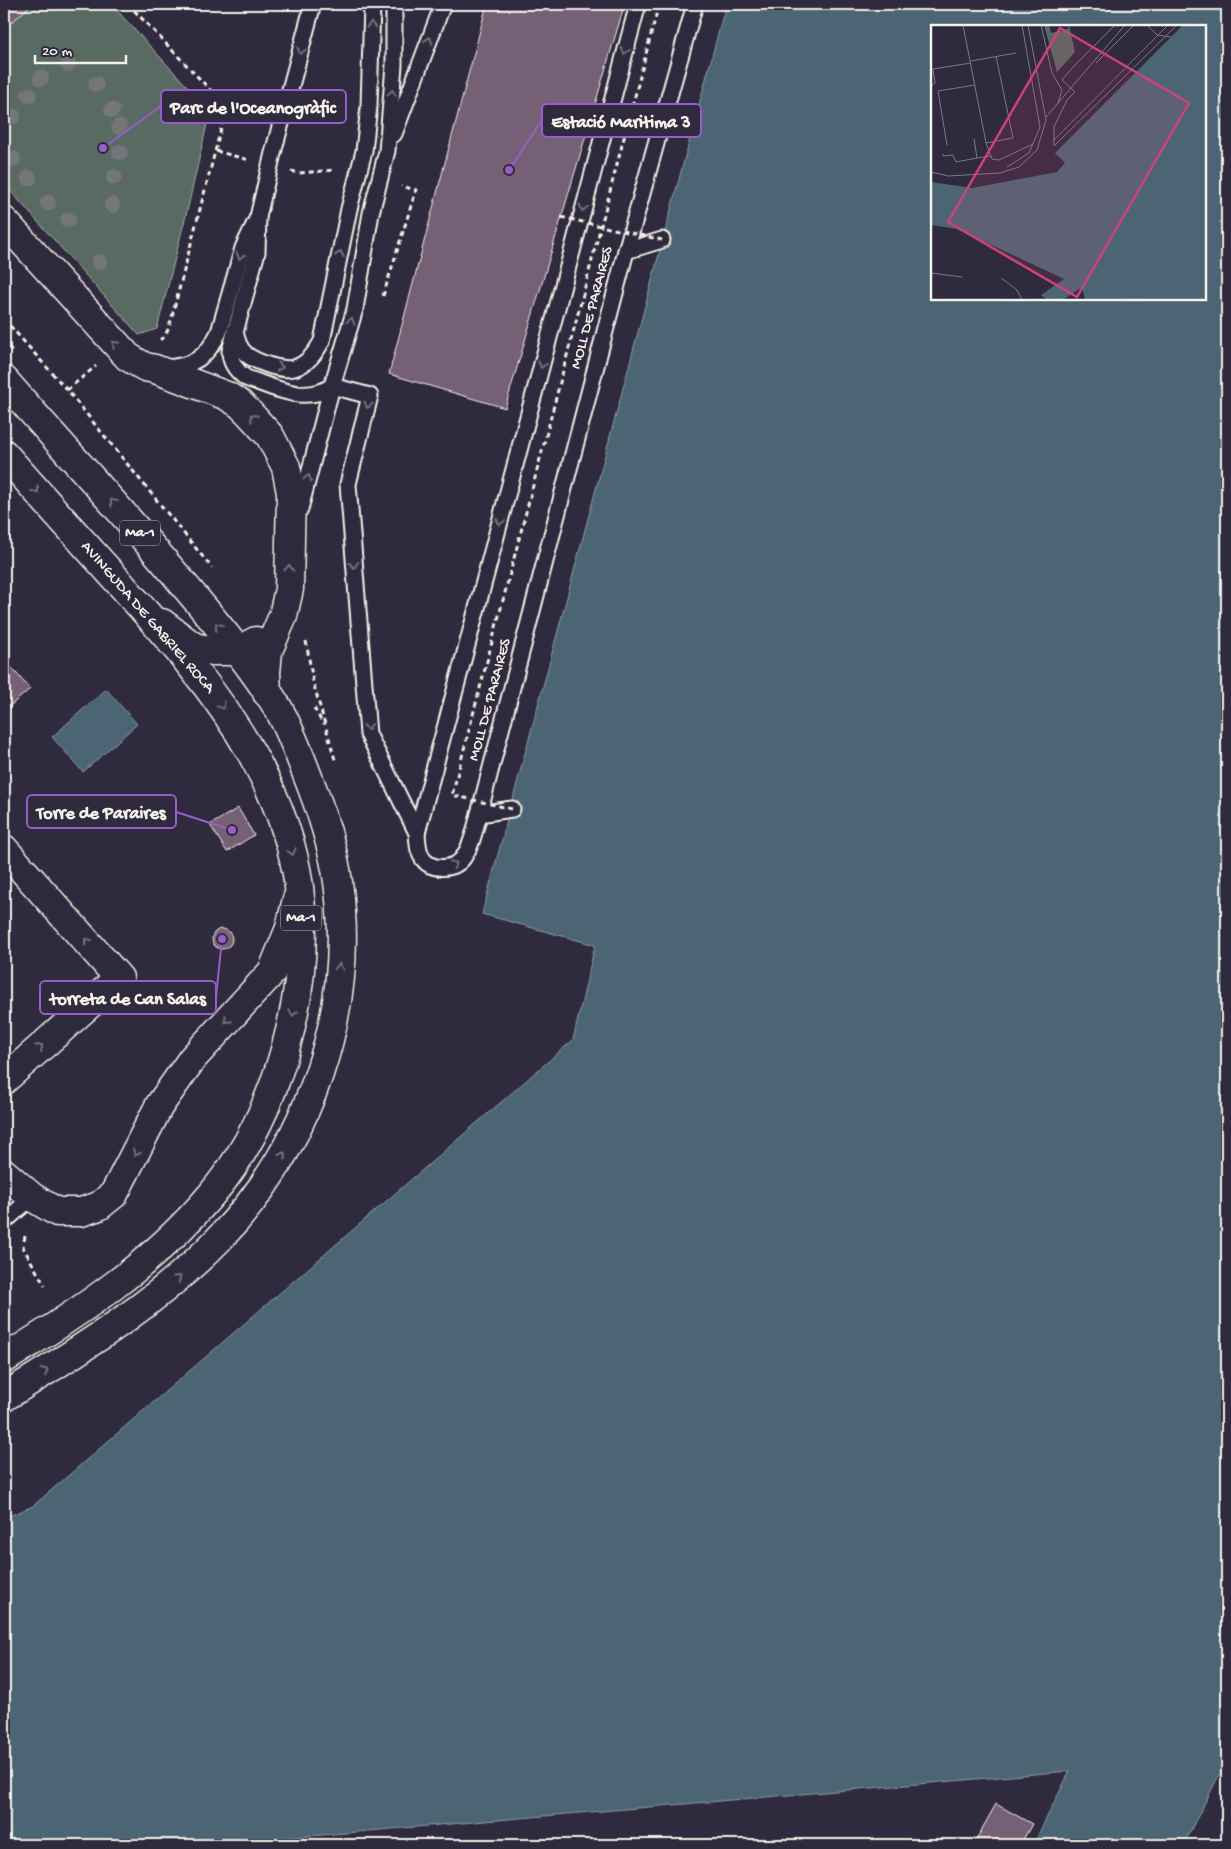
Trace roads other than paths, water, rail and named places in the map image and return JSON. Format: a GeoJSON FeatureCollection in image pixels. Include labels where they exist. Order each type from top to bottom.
{"type":"FeatureCollection","features":[{"type":"Feature","properties":{"kind":"main road"},"geometry":{"type":"LineString","coordinates":[[4,220],[118,348],[137,363],[153,356],[227,396],[250,414],[278,448],[289,480],[291,493],[291,542],[288,589],[283,616],[268,651],[267,693]]}},
{"type":"Feature","properties":{"kind":"main road","name":"Ma-1"},"geometry":{"type":"LineString","coordinates":[[4,380],[163,560],[237,651],[279,710],[316,797],[332,852],[338,882],[341,934],[337,995],[333,1021],[322,1063],[312,1094],[297,1128],[282,1158],[263,1185],[221,1237],[172,1284],[91,1343],[4,1397]]}},
{"type":"Feature","properties":{"kind":"main road","name":"AVINGUDA DE GABRIEL ROCA"},"geometry":{"type":"LineString","coordinates":[[4,454],[187,658],[219,702],[252,755],[278,810],[294,861],[299,888],[301,924],[300,955],[293,1018],[266,1102],[251,1135],[234,1165],[213,1193],[165,1245],[78,1312],[4,1359]]}},
{"type":"Feature","properties":{"kind":"main road"},"geometry":{"type":"LineString","coordinates":[[146,613],[194,647],[213,651],[237,651],[275,627],[283,616]]}},
{"type":"Feature","properties":{"kind":"main road"},"geometry":{"type":"LineString","coordinates":[[4,849],[119,978],[4,1080]]}},
{"type":"Feature","properties":{"kind":"main road"},"geometry":{"type":"LineString","coordinates":[[4,1173],[32,1197],[57,1212],[81,1212],[99,1206],[114,1194],[159,1106],[192,1059],[272,972],[290,928],[299,888]]}},
{"type":"Feature","properties":{"kind":"lane"},"geometry":{"type":"LineString","coordinates":[[314,4],[270,166],[258,217],[257,252],[235,328],[230,359],[239,373],[246,378],[295,395],[312,396],[324,392],[332,386]]}},
{"type":"Feature","properties":{"kind":"lane"},"geometry":{"type":"LineString","coordinates":[[235,328],[237,341],[247,355],[254,360],[282,369],[295,368],[315,354],[322,340],[357,175],[364,151],[368,120],[372,4]]}},
{"type":"Feature","properties":{"kind":"lane"},"geometry":{"type":"LineString","coordinates":[[388,151],[394,65],[394,4]]}},
{"type":"Feature","properties":{"kind":"lane"},"geometry":{"type":"LineString","coordinates":[[291,542],[332,386],[355,309],[371,213],[388,151],[443,4]]}},
{"type":"Feature","properties":{"kind":"lane"},"geometry":{"type":"LineString","coordinates":[[417,833],[638,4]]}},
{"type":"Feature","properties":{"kind":"lane","name":"MOLL DE PARAIRES"},"geometry":{"type":"LineString","coordinates":[[332,386],[370,396],[348,484],[368,734],[417,833],[418,849],[424,860],[435,868],[449,868],[462,860],[470,846],[626,250],[695,4]]}},
{"type":"Feature","properties":{"kind":"lane"},"geometry":{"type":"LineString","coordinates":[[153,356],[176,368],[192,364],[213,345],[219,332],[243,248],[258,217]]}},
{"type":"Feature","properties":{"kind":"lane"},"geometry":{"type":"LineString","coordinates":[[626,250],[662,240]]}},
{"type":"Feature","properties":{"kind":"lane"},"geometry":{"type":"LineString","coordinates":[[479,814],[512,809]]}},
{"type":"Feature","properties":{"kind":"lane"},"geometry":{"type":"LineString","coordinates":[[4,1222],[32,1197]]}},
{"type":"Feature","properties":{"kind":"water"},"geometry":{"type":"Polygon","coordinates":[[[726,4],[1227,4],[1227,1760],[1183,1845],[1033,1845],[1070,1771],[205,1845],[4,1845],[4,1518],[33,1506],[573,1040],[595,945],[482,914],[726,4]]]}},
{"type":"Feature","properties":{"kind":"water"},"geometry":{"type":"Polygon","coordinates":[[[106,689],[137,724],[83,772],[52,737],[106,689]]]}},
{"type":"Feature","properties":{"kind":"place","name":"Parc de l'Oceanogràfic"},"geometry":{"type":"Point","coordinates":[103,148]}},
{"type":"Feature","properties":{"kind":"place","name":"Estació Maritima 3"},"geometry":{"type":"Point","coordinates":[509,170]}},
{"type":"Feature","properties":{"kind":"place","name":"Torre de Paraires"},"geometry":{"type":"Point","coordinates":[232,830]}},
{"type":"Feature","properties":{"kind":"place","name":"torreta de Can Salas"},"geometry":{"type":"Point","coordinates":[222,939]}}]}
